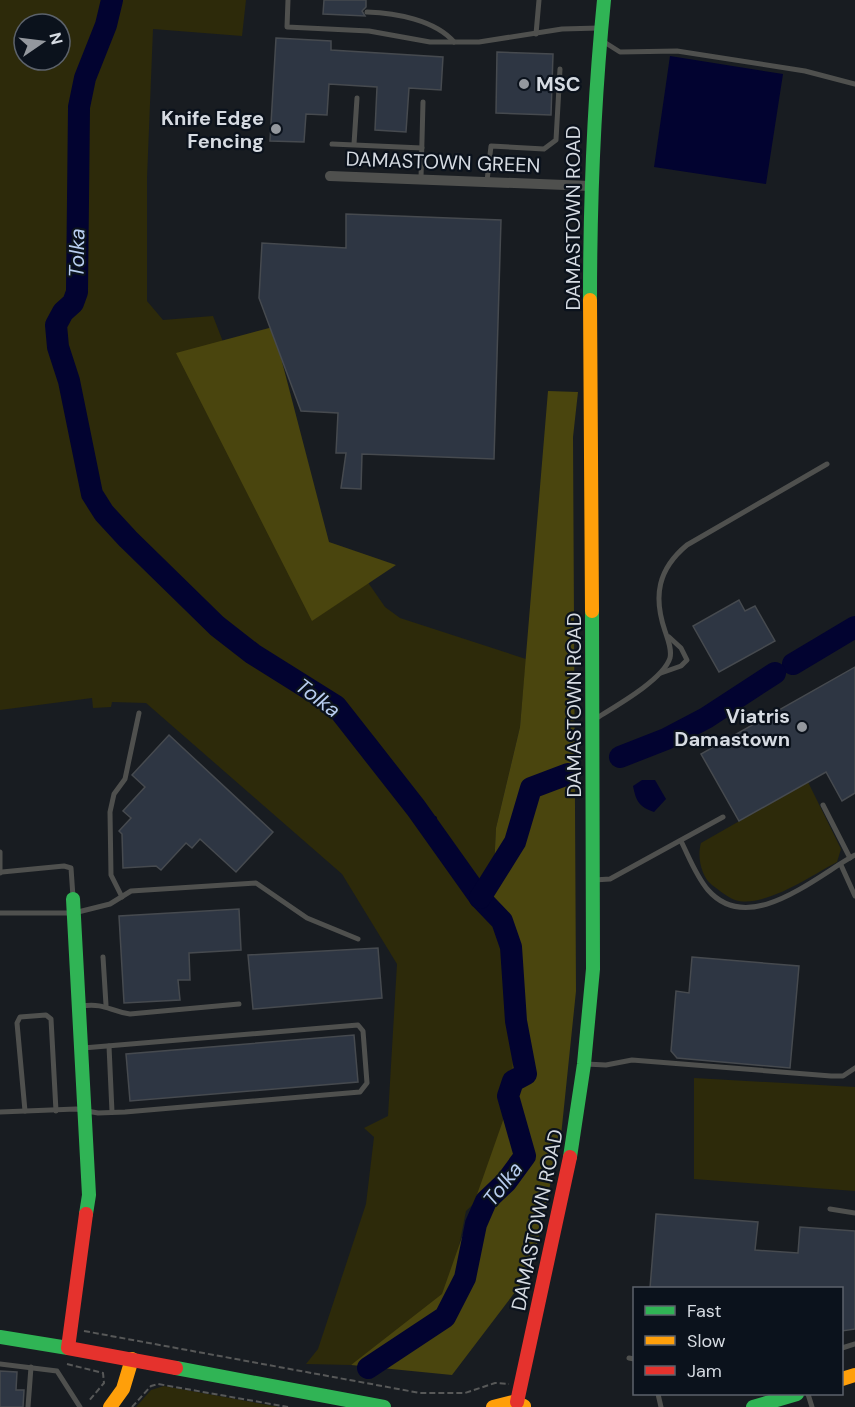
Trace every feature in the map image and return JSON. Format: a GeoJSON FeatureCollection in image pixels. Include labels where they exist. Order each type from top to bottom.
{"type":"FeatureCollection","features":[{"type":"Feature","properties":{"kind":"main road","name":"DAMASTOWN ROAD"},"geometry":{"type":"LineString","coordinates":[[521,1405],[520,1387],[567,1180],[584,1064],[593,969],[594,720],[590,186],[604,0]]}},
{"type":"Feature","properties":{"kind":"main road"},"geometry":{"type":"LineString","coordinates":[[68,1348],[89,1195],[73,906]]}},
{"type":"Feature","properties":{"kind":"main road"},"geometry":{"type":"LineString","coordinates":[[0,1337],[132,1359],[384,1407]]}},
{"type":"Feature","properties":{"kind":"main road"},"geometry":{"type":"LineString","coordinates":[[110,1407],[123,1389],[132,1359]]}},
{"type":"Feature","properties":{"kind":"main road"},"geometry":{"type":"LineString","coordinates":[[753,1407],[794,1395]]}},
{"type":"Feature","properties":{"kind":"main road"},"geometry":{"type":"LineString","coordinates":[[493,1407],[503,1402],[521,1405]]}},
{"type":"Feature","properties":{"kind":"street","name":"DAMASTOWN GREEN"},"geometry":{"type":"LineString","coordinates":[[330,176],[590,186]]}},
{"type":"Feature","properties":{"kind":"lane"},"geometry":{"type":"LineString","coordinates":[[288,0],[287,27],[369,31],[430,42],[479,42],[562,29],[600,34],[620,52],[677,51],[805,71],[855,84]]}},
{"type":"Feature","properties":{"kind":"lane"},"geometry":{"type":"LineString","coordinates":[[536,34],[539,0]]}},
{"type":"Feature","properties":{"kind":"lane"},"geometry":{"type":"LineString","coordinates":[[367,12],[388,13],[443,30],[454,42]]}},
{"type":"Feature","properties":{"kind":"lane"},"geometry":{"type":"LineString","coordinates":[[487,181],[490,146],[544,149],[556,140],[560,69]]}},
{"type":"Feature","properties":{"kind":"lane"},"geometry":{"type":"LineString","coordinates":[[354,144],[357,98]]}},
{"type":"Feature","properties":{"kind":"lane"},"geometry":{"type":"LineString","coordinates":[[421,178],[423,102]]}},
{"type":"Feature","properties":{"kind":"lane"},"geometry":{"type":"LineString","coordinates":[[332,144],[422,148]]}},
{"type":"Feature","properties":{"kind":"lane"},"geometry":{"type":"LineString","coordinates":[[657,675],[670,658],[671,647],[658,605],[658,586],[665,568],[687,545],[827,464]]}},
{"type":"Feature","properties":{"kind":"lane"},"geometry":{"type":"LineString","coordinates":[[594,720],[657,675],[681,666],[687,660],[681,648],[666,633]]}},
{"type":"Feature","properties":{"kind":"lane"},"geometry":{"type":"LineString","coordinates":[[122,897],[111,875],[110,812],[114,794],[125,779],[139,713]]}},
{"type":"Feature","properties":{"kind":"lane"},"geometry":{"type":"LineString","coordinates":[[681,841],[709,891],[722,902],[738,908],[768,904],[841,865],[852,856],[823,805]]}},
{"type":"Feature","properties":{"kind":"lane"},"geometry":{"type":"LineString","coordinates":[[594,880],[610,879],[723,817]]}},
{"type":"Feature","properties":{"kind":"lane"},"geometry":{"type":"LineString","coordinates":[[0,852],[1,872],[64,866],[71,868],[73,906]]}},
{"type":"Feature","properties":{"kind":"lane"},"geometry":{"type":"LineString","coordinates":[[841,865],[855,896]]}},
{"type":"Feature","properties":{"kind":"lane"},"geometry":{"type":"LineString","coordinates":[[0,913],[110,904],[131,891],[256,883],[308,918],[358,939]]}},
{"type":"Feature","properties":{"kind":"lane"},"geometry":{"type":"LineString","coordinates":[[103,957],[106,1005]]}},
{"type":"Feature","properties":{"kind":"lane"},"geometry":{"type":"LineString","coordinates":[[80,1006],[106,1005],[120,1013],[130,1014],[239,1004]]}},
{"type":"Feature","properties":{"kind":"lane"},"geometry":{"type":"LineString","coordinates":[[25,1111],[17,1023],[20,1017],[46,1016],[51,1019],[56,1110]]}},
{"type":"Feature","properties":{"kind":"lane"},"geometry":{"type":"LineString","coordinates":[[0,1112],[76,1109],[111,1112],[360,1092],[367,1083],[363,1030],[358,1025],[82,1048]]}},
{"type":"Feature","properties":{"kind":"lane"},"geometry":{"type":"LineString","coordinates":[[109,1046],[111,1112]]}},
{"type":"Feature","properties":{"kind":"lane"},"geometry":{"type":"LineString","coordinates":[[584,1064],[606,1065],[632,1060],[831,1076],[843,1076],[853,1072],[855,1068]]}},
{"type":"Feature","properties":{"kind":"lane"},"geometry":{"type":"LineString","coordinates":[[830,1209],[855,1213]]}},
{"type":"Feature","properties":{"kind":"lane"},"geometry":{"type":"LineString","coordinates":[[0,1364],[57,1371],[82,1407]]}},
{"type":"Feature","properties":{"kind":"lane"},"geometry":{"type":"LineString","coordinates":[[28,1407],[31,1367]]}},
{"type":"Feature","properties":{"kind":"path"},"geometry":{"type":"LineString","coordinates":[[71,1329],[420,1393],[465,1393],[495,1383],[520,1387]]}},
{"type":"Feature","properties":{"kind":"path"},"geometry":{"type":"LineString","coordinates":[[61,1363],[103,1373],[103,1385],[82,1407]]}},
{"type":"Feature","properties":{"kind":"path"},"geometry":{"type":"LineString","coordinates":[[132,1407],[151,1386],[158,1383],[288,1407]]}},
{"type":"Feature","properties":{"kind":"shaded area"},"geometry":{"type":"Polygon","coordinates":[[[0,0],[109,0],[75,92],[74,279],[69,299],[58,314],[53,332],[70,400],[84,491],[99,513],[146,567],[273,675],[336,709],[502,930],[508,949],[515,1027],[523,1072],[502,1177],[466,1211],[453,1276],[428,1319],[351,1365],[306,1364],[318,1349],[366,1204],[374,1137],[364,1128],[388,1116],[397,964],[342,874],[146,703],[112,702],[111,707],[93,708],[92,698],[0,710],[0,0]]]}},
{"type":"Feature","properties":{"kind":"shaded area"},"geometry":{"type":"Polygon","coordinates":[[[118,0],[246,0],[242,36],[153,29],[147,178],[147,301],[163,320],[213,316],[283,497],[367,581],[385,607],[400,618],[526,659],[520,727],[496,828],[494,869],[487,896],[477,877],[375,738],[337,696],[273,661],[177,580],[106,506],[94,487],[80,389],[62,350],[61,336],[64,324],[77,312],[85,278],[84,216],[89,176],[89,109],[97,69],[117,15],[118,0]]]}},
{"type":"Feature","properties":{"kind":"shaded area"},"geometry":{"type":"Polygon","coordinates":[[[670,56],[783,74],[766,184],[654,167],[670,56]]]}},
{"type":"Feature","properties":{"kind":"shaded area"},"geometry":{"type":"Polygon","coordinates":[[[273,327],[329,542],[396,565],[312,621],[176,353],[273,327]]]}},
{"type":"Feature","properties":{"kind":"shaded area"},"geometry":{"type":"Polygon","coordinates":[[[548,391],[578,392],[573,437],[576,991],[561,1136],[531,1271],[452,1375],[351,1365],[442,1294],[512,1095],[516,936],[487,896],[494,869],[496,828],[520,727],[548,391]]]}},
{"type":"Feature","properties":{"kind":"shaded area"},"geometry":{"type":"Polygon","coordinates":[[[642,780],[655,780],[666,799],[654,812],[642,806],[635,796],[633,786],[642,780]]]}},
{"type":"Feature","properties":{"kind":"shaded area"},"geometry":{"type":"Polygon","coordinates":[[[808,782],[841,849],[837,862],[788,889],[760,900],[735,900],[708,881],[701,866],[699,854],[701,843],[808,782]]]}},
{"type":"Feature","properties":{"kind":"shaded area"},"geometry":{"type":"Polygon","coordinates":[[[694,1078],[855,1087],[855,1191],[694,1179],[694,1078]]]}},
{"type":"Feature","properties":{"kind":"shaded area"},"geometry":{"type":"Polygon","coordinates":[[[164,1386],[279,1407],[136,1407],[151,1390],[164,1386]]]}},
{"type":"Feature","properties":{"kind":"building"},"geometry":{"type":"Polygon","coordinates":[[[324,0],[366,0],[366,7],[362,11],[365,16],[323,14],[324,0]]]}},
{"type":"Feature","properties":{"kind":"building"},"geometry":{"type":"Polygon","coordinates":[[[276,38],[331,41],[331,50],[443,57],[441,90],[409,88],[406,132],[375,130],[377,87],[329,84],[327,115],[306,114],[304,142],[270,141],[276,38]]]}},
{"type":"Feature","properties":{"kind":"building","name":"MSC"},"geometry":{"type":"Polygon","coordinates":[[[497,52],[553,54],[551,115],[496,113],[497,52]]]}},
{"type":"Feature","properties":{"kind":"building"},"geometry":{"type":"Polygon","coordinates":[[[346,214],[501,220],[494,459],[362,454],[361,489],[341,488],[346,453],[336,453],[338,413],[301,411],[259,298],[262,243],[346,248],[346,214]]]}},
{"type":"Feature","properties":{"kind":"building"},"geometry":{"type":"Polygon","coordinates":[[[739,600],[745,611],[755,606],[775,641],[719,672],[693,626],[739,600]]]}},
{"type":"Feature","properties":{"kind":"building","name":"Viatris Damastown"},"geometry":{"type":"Polygon","coordinates":[[[855,667],[855,793],[842,801],[826,772],[739,821],[701,754],[855,667]]]}},
{"type":"Feature","properties":{"kind":"building"},"geometry":{"type":"Polygon","coordinates":[[[169,735],[273,832],[236,872],[200,839],[192,848],[186,843],[161,870],[156,866],[123,868],[122,834],[119,831],[131,818],[123,811],[145,787],[132,775],[169,735]]]}},
{"type":"Feature","properties":{"kind":"building"},"geometry":{"type":"Polygon","coordinates":[[[239,909],[241,950],[189,953],[190,980],[178,980],[180,1000],[124,1003],[119,916],[239,909]]]}},
{"type":"Feature","properties":{"kind":"building"},"geometry":{"type":"Polygon","coordinates":[[[378,948],[382,998],[253,1009],[248,955],[378,948]]]}},
{"type":"Feature","properties":{"kind":"building"},"geometry":{"type":"Polygon","coordinates":[[[692,957],[799,966],[790,1068],[677,1058],[671,1051],[676,991],[689,993],[692,957]]]}},
{"type":"Feature","properties":{"kind":"building"},"geometry":{"type":"Polygon","coordinates":[[[354,1035],[358,1082],[130,1101],[126,1054],[354,1035]]]}},
{"type":"Feature","properties":{"kind":"building"},"geometry":{"type":"Polygon","coordinates":[[[656,1214],[758,1222],[755,1250],[798,1253],[800,1227],[855,1231],[855,1329],[843,1331],[843,1287],[650,1287],[656,1214]]]}},
{"type":"Feature","properties":{"kind":"building"},"geometry":{"type":"Polygon","coordinates":[[[0,1371],[17,1372],[16,1390],[24,1390],[23,1407],[0,1407],[0,1371]]]}},
{"type":"Feature","properties":{"kind":"waterway","name":"Tolka"},"geometry":{"type":"LineString","coordinates":[[112,0],[106,25],[85,78],[79,107],[77,292],[73,303],[63,312],[56,325],[58,347],[69,381],[92,494],[104,513],[128,539],[217,626],[253,654],[336,706],[416,808],[480,898],[502,921],[511,947],[516,1021],[526,1074],[513,1081],[508,1096],[525,1156],[506,1182],[486,1201],[476,1224],[465,1278],[445,1317],[368,1368]]}},
{"type":"Feature","properties":{"kind":"waterway"},"geometry":{"type":"LineString","coordinates":[[793,664],[855,627]]}},
{"type":"Feature","properties":{"kind":"waterway"},"geometry":{"type":"LineString","coordinates":[[620,757],[666,739],[706,718],[775,673]]}},
{"type":"Feature","properties":{"kind":"waterway"},"geometry":{"type":"LineString","coordinates":[[480,898],[515,842],[531,788],[568,774]]}},
{"type":"Feature","properties":{"kind":"waterway"},"geometry":{"type":"LineString","coordinates":[[428,824],[435,818]]}},
{"type":"Feature","properties":{"kind":"traffic: fast"},"geometry":{"type":"LineString","coordinates":[[590,300],[593,150],[604,0]]}},
{"type":"Feature","properties":{"kind":"traffic: fast"},"geometry":{"type":"LineString","coordinates":[[570,1157],[584,1064],[593,969],[592,611]]}},
{"type":"Feature","properties":{"kind":"traffic: fast"},"geometry":{"type":"LineString","coordinates":[[73,899],[89,1195],[86,1214]]}},
{"type":"Feature","properties":{"kind":"traffic: fast"},"geometry":{"type":"LineString","coordinates":[[0,1337],[68,1348]]}},
{"type":"Feature","properties":{"kind":"traffic: fast"},"geometry":{"type":"LineString","coordinates":[[176,1368],[384,1407]]}},
{"type":"Feature","properties":{"kind":"traffic: fast"},"geometry":{"type":"LineString","coordinates":[[753,1407],[794,1395]]}},
{"type":"Feature","properties":{"kind":"traffic: slow"},"geometry":{"type":"LineString","coordinates":[[590,300],[592,611]]}},
{"type":"Feature","properties":{"kind":"traffic: slow"},"geometry":{"type":"LineString","coordinates":[[110,1407],[123,1389],[132,1359]]}},
{"type":"Feature","properties":{"kind":"traffic: slow"},"geometry":{"type":"LineString","coordinates":[[843,1379],[855,1375]]}},
{"type":"Feature","properties":{"kind":"traffic: slow"},"geometry":{"type":"LineString","coordinates":[[493,1407],[513,1402],[524,1406]]}},
{"type":"Feature","properties":{"kind":"traffic: jam"},"geometry":{"type":"LineString","coordinates":[[517,1402],[570,1157]]}},
{"type":"Feature","properties":{"kind":"traffic: jam"},"geometry":{"type":"LineString","coordinates":[[86,1214],[68,1348],[176,1368]]}},
{"type":"Feature","properties":{"kind":"place","name":"MSC"},"geometry":{"type":"Point","coordinates":[524,84]}},
{"type":"Feature","properties":{"kind":"place","name":"Knife Edge Fencing"},"geometry":{"type":"Point","coordinates":[276,129]}},
{"type":"Feature","properties":{"kind":"place","name":"Viatris Damastown"},"geometry":{"type":"Point","coordinates":[802,727]}}]}
